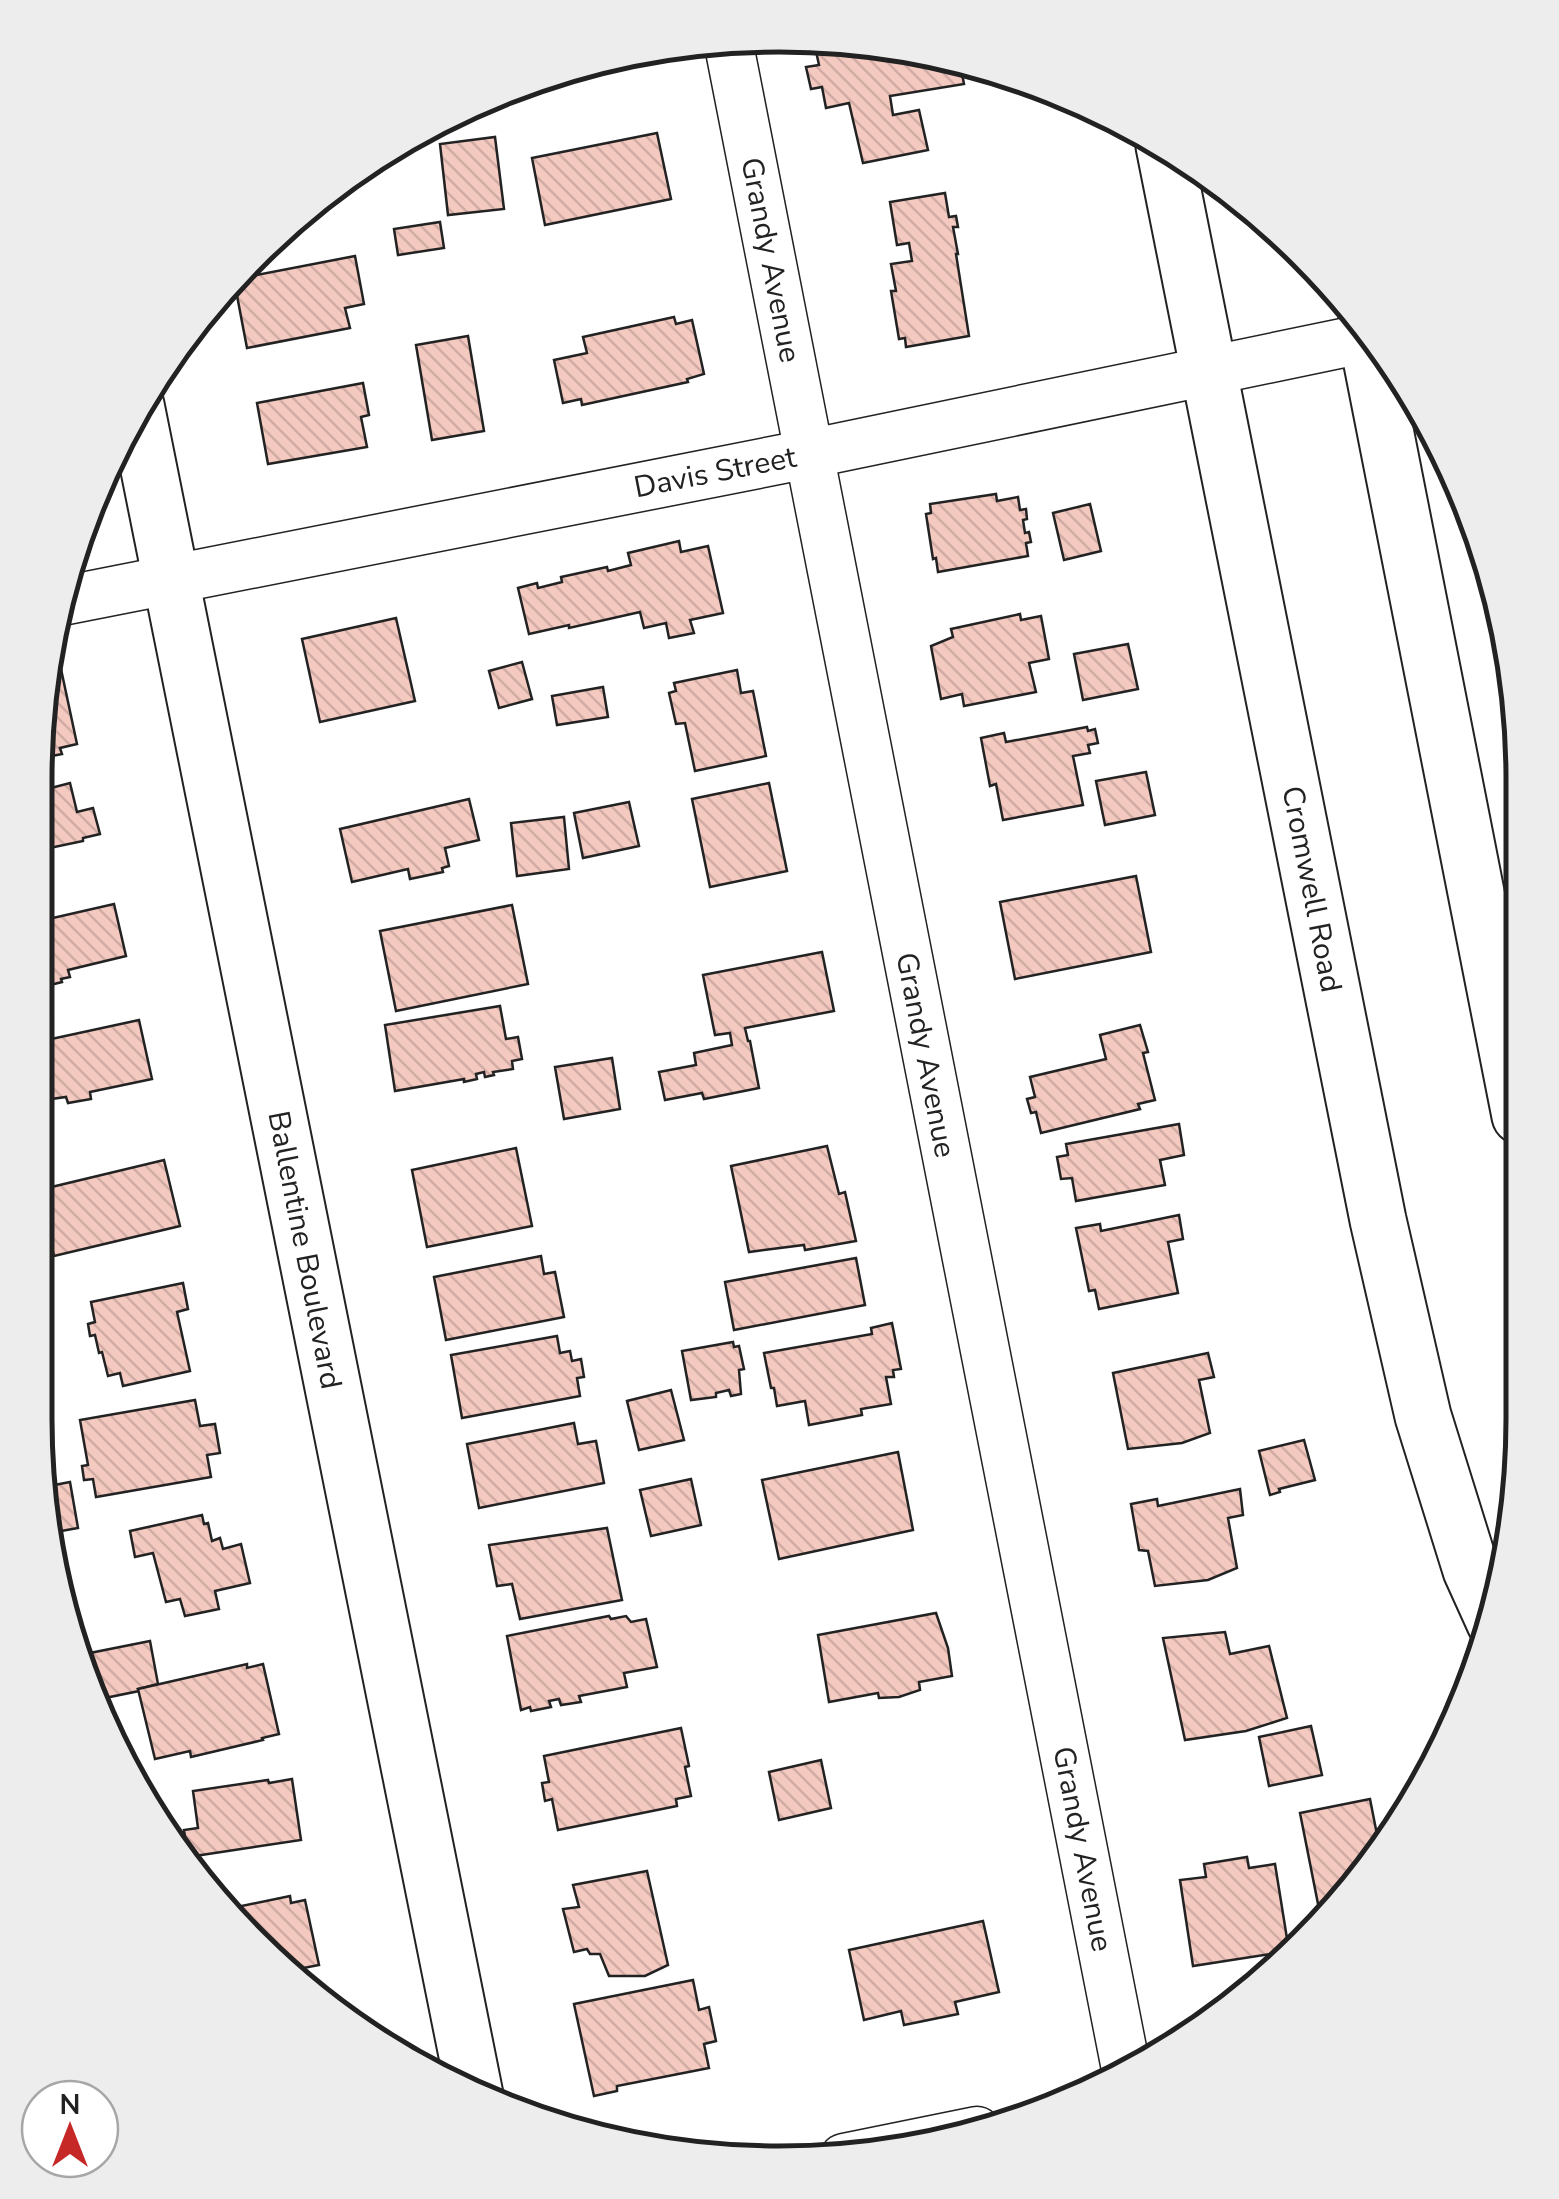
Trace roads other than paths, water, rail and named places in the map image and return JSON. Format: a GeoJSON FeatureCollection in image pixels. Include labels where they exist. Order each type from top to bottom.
{"type":"FeatureCollection","features":[{"type":"Feature","properties":{"kind":"street","name":"Grandy Avenue"},"geometry":{"type":"LineString","coordinates":[[731,54],[1124,2059]]}},
{"type":"Feature","properties":{"kind":"street","name":"Cromwell Road"},"geometry":{"type":"LineString","coordinates":[[1168,166],[1386,1256],[1423,1416],[1484,1600]]}},
{"type":"Feature","properties":{"kind":"street","name":"Davis Street"},"geometry":{"type":"LineString","coordinates":[[75,598],[808,454],[1209,371],[1355,336]]}},
{"type":"Feature","properties":{"kind":"street"},"geometry":{"type":"LineString","coordinates":[[1371,358],[1506,1045]]}},
{"type":"Feature","properties":{"kind":"street","name":"Ballentine Boulevard"},"geometry":{"type":"LineString","coordinates":[[141,432],[471,2078]]}}]}
